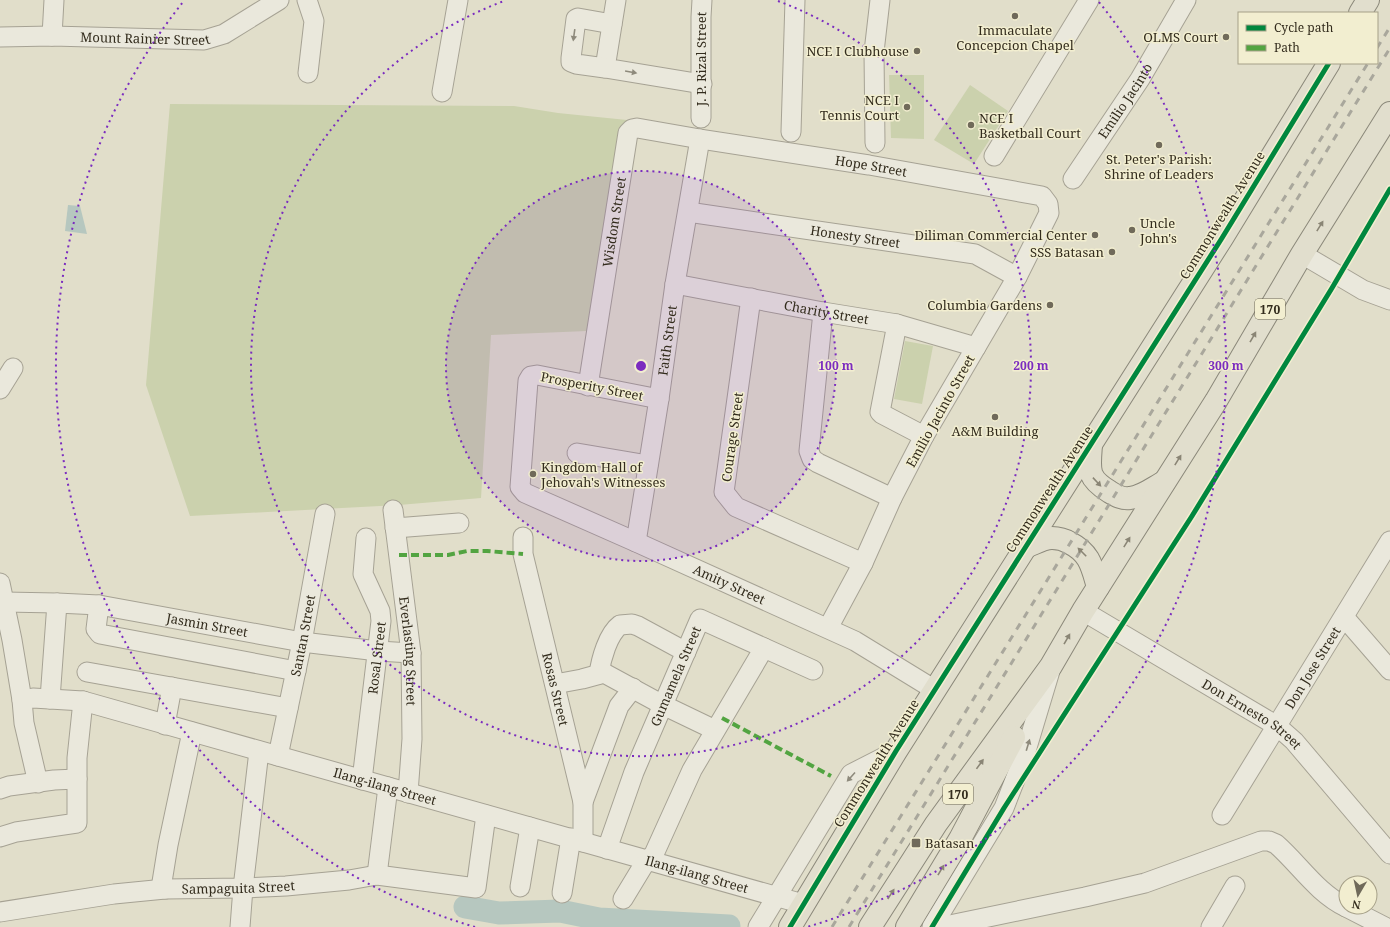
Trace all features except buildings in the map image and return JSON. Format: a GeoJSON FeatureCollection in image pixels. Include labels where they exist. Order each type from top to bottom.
{"type":"FeatureCollection","features":[{"type":"Feature","properties":{"kind":"main road"},"geometry":{"type":"LineString","coordinates":[[1361,12],[1368,0]]}},
{"type":"Feature","properties":{"kind":"main road","name":"Commonwealth Avenue"},"geometry":{"type":"LineString","coordinates":[[790,927],[896,751],[1222,238],[1328,64]]}},
{"type":"Feature","properties":{"kind":"main road","name":"170"},"geometry":{"type":"LineString","coordinates":[[870,927],[936,824],[1051,666],[1098,586],[1216,401],[1302,254],[1390,113]]}},
{"type":"Feature","properties":{"kind":"main road"},"geometry":{"type":"LineString","coordinates":[[1091,445],[1090,473],[1099,485],[1120,498],[1138,496],[1165,481]]}},
{"type":"Feature","properties":{"kind":"main road"},"geometry":{"type":"LineString","coordinates":[[1025,547],[1052,538],[1061,538],[1069,542],[1078,547],[1088,558],[1098,586]]}},
{"type":"Feature","properties":{"kind":"main road"},"geometry":{"type":"LineString","coordinates":[[906,927],[960,839],[1051,666]]}},
{"type":"Feature","properties":{"kind":"street"},"geometry":{"type":"LineString","coordinates":[[52,36],[54,0]]}},
{"type":"Feature","properties":{"kind":"street","name":"Mount Rainier Street"},"geometry":{"type":"LineString","coordinates":[[0,37],[52,36],[204,40],[224,34],[279,0]]}},
{"type":"Feature","properties":{"kind":"street"},"geometry":{"type":"LineString","coordinates":[[307,0],[314,21],[308,72]]}},
{"type":"Feature","properties":{"kind":"street"},"geometry":{"type":"LineString","coordinates":[[442,92],[458,0]]}},
{"type":"Feature","properties":{"kind":"street"},"geometry":{"type":"LineString","coordinates":[[605,68],[616,0]]}},
{"type":"Feature","properties":{"kind":"street","name":"J. P. Rizal Street"},"geometry":{"type":"LineString","coordinates":[[701,118],[702,0]]}},
{"type":"Feature","properties":{"kind":"street"},"geometry":{"type":"LineString","coordinates":[[791,132],[795,0]]}},
{"type":"Feature","properties":{"kind":"street"},"geometry":{"type":"LineString","coordinates":[[875,143],[874,52],[880,0]]}},
{"type":"Feature","properties":{"kind":"street"},"geometry":{"type":"LineString","coordinates":[[994,156],[1089,0]]}},
{"type":"Feature","properties":{"kind":"street","name":"Emilio Jacinto"},"geometry":{"type":"LineString","coordinates":[[1073,179],[1140,79],[1186,0]]}},
{"type":"Feature","properties":{"kind":"street"},"geometry":{"type":"LineString","coordinates":[[612,24],[578,18],[576,19],[571,62],[702,84]]}},
{"type":"Feature","properties":{"kind":"street","name":"Wisdom Street"},"geometry":{"type":"LineString","coordinates":[[588,386],[628,133],[632,129],[637,128],[700,139]]}},
{"type":"Feature","properties":{"kind":"street","name":"Hope Street"},"geometry":{"type":"LineString","coordinates":[[700,139],[869,165],[1042,196]]}},
{"type":"Feature","properties":{"kind":"street","name":"Faith Street"},"geometry":{"type":"LineString","coordinates":[[636,542],[659,400],[675,284],[700,139]]}},
{"type":"Feature","properties":{"kind":"street","name":"Emilio Jacinto Street"},"geometry":{"type":"LineString","coordinates":[[828,628],[863,563],[892,498],[924,436],[1017,277],[1049,213],[1048,204],[1042,196]]}},
{"type":"Feature","properties":{"kind":"street","name":"Honesty Street"},"geometry":{"type":"LineString","coordinates":[[688,212],[975,254],[1017,277]]}},
{"type":"Feature","properties":{"kind":"street"},"geometry":{"type":"LineString","coordinates":[[1302,254],[1363,290],[1390,300]]}},
{"type":"Feature","properties":{"kind":"street","name":"Charity Street"},"geometry":{"type":"LineString","coordinates":[[675,284],[823,312],[897,324],[976,347]]}},
{"type":"Feature","properties":{"kind":"street","name":"Courage Street"},"geometry":{"type":"LineString","coordinates":[[751,298],[724,492],[736,507],[863,563]]}},
{"type":"Feature","properties":{"kind":"street"},"geometry":{"type":"LineString","coordinates":[[823,312],[809,451],[812,459],[818,463],[892,498]]}},
{"type":"Feature","properties":{"kind":"street"},"geometry":{"type":"LineString","coordinates":[[897,324],[880,412],[924,436]]}},
{"type":"Feature","properties":{"kind":"street"},"geometry":{"type":"LineString","coordinates":[[0,389],[13,368]]}},
{"type":"Feature","properties":{"kind":"street","name":"Prosperity Street"},"geometry":{"type":"LineString","coordinates":[[520,487],[528,381],[531,376],[537,375],[659,400]]}},
{"type":"Feature","properties":{"kind":"street"},"geometry":{"type":"LineString","coordinates":[[577,453],[648,465]]}},
{"type":"Feature","properties":{"kind":"street","name":"Amity Street"},"geometry":{"type":"LineString","coordinates":[[520,487],[525,493],[855,641],[935,690]]}},
{"type":"Feature","properties":{"kind":"street","name":"Everlasting Street"},"geometry":{"type":"LineString","coordinates":[[393,510],[411,653],[412,739],[408,793]]}},
{"type":"Feature","properties":{"kind":"street","name":"Santan Street"},"geometry":{"type":"LineString","coordinates":[[278,756],[302,642],[325,514]]}},
{"type":"Feature","properties":{"kind":"street"},"geometry":{"type":"LineString","coordinates":[[395,528],[459,523]]}},
{"type":"Feature","properties":{"kind":"street","name":"Rosas Street"},"geometry":{"type":"LineString","coordinates":[[523,537],[523,554],[583,802],[577,840],[562,893]]}},
{"type":"Feature","properties":{"kind":"street","name":"Rosal Street"},"geometry":{"type":"LineString","coordinates":[[362,780],[381,621],[380,611],[363,574],[366,538]]}},
{"type":"Feature","properties":{"kind":"street","name":"Don Jose Street"},"geometry":{"type":"LineString","coordinates":[[1222,815],[1390,541]]}},
{"type":"Feature","properties":{"kind":"street"},"geometry":{"type":"LineString","coordinates":[[0,583],[4,602],[6,642],[22,700],[24,723],[38,783]]}},
{"type":"Feature","properties":{"kind":"street","name":"Jasmin Street"},"geometry":{"type":"LineString","coordinates":[[4,602],[57,602],[99,605],[302,642],[378,651],[411,653]]}},
{"type":"Feature","properties":{"kind":"street"},"geometry":{"type":"LineString","coordinates":[[50,699],[57,602]]}},
{"type":"Feature","properties":{"kind":"street"},"geometry":{"type":"LineString","coordinates":[[99,605],[96,629],[100,634],[296,671]]}},
{"type":"Feature","properties":{"kind":"street","name":"Don Ernesto Street"},"geometry":{"type":"LineString","coordinates":[[1083,611],[1277,726],[1294,741],[1390,854]]}},
{"type":"Feature","properties":{"kind":"street"},"geometry":{"type":"LineString","coordinates":[[1344,617],[1390,670]]}},
{"type":"Feature","properties":{"kind":"street","name":"Gumamela Street"},"geometry":{"type":"LineString","coordinates":[[606,849],[634,772],[700,619],[813,670]]}},
{"type":"Feature","properties":{"kind":"street"},"geometry":{"type":"LineString","coordinates":[[599,674],[602,659],[612,634],[620,625],[632,624],[638,626],[686,652]]}},
{"type":"Feature","properties":{"kind":"street"},"geometry":{"type":"LineString","coordinates":[[623,899],[643,866],[654,854],[692,770],[764,648]]}},
{"type":"Feature","properties":{"kind":"street","name":"170"},"geometry":{"type":"LineString","coordinates":[[932,927],[1004,808],[1025,754],[1051,666]]}},
{"type":"Feature","properties":{"kind":"street"},"geometry":{"type":"LineString","coordinates":[[87,672],[288,708]]}},
{"type":"Feature","properties":{"kind":"street"},"geometry":{"type":"LineString","coordinates":[[555,684],[582,679],[604,672],[715,730]]}},
{"type":"Feature","properties":{"kind":"street"},"geometry":{"type":"LineString","coordinates":[[165,725],[172,687]]}},
{"type":"Feature","properties":{"kind":"street"},"geometry":{"type":"LineString","coordinates":[[583,802],[619,706],[633,688]]}},
{"type":"Feature","properties":{"kind":"street","name":"Ilang-ilang Street"},"geometry":{"type":"LineString","coordinates":[[22,700],[50,699],[83,701],[803,904]]}},
{"type":"Feature","properties":{"kind":"street"},"geometry":{"type":"LineString","coordinates":[[0,837],[16,832],[77,823],[77,758],[83,701]]}},
{"type":"Feature","properties":{"kind":"street"},"geometry":{"type":"LineString","coordinates":[[165,889],[162,882],[168,846],[192,732]]}},
{"type":"Feature","properties":{"kind":"street"},"geometry":{"type":"LineString","coordinates":[[240,927],[243,888],[259,751]]}},
{"type":"Feature","properties":{"kind":"street","name":"Commonwealth Avenue"},"geometry":{"type":"LineString","coordinates":[[758,927],[851,774],[896,751]]}},
{"type":"Feature","properties":{"kind":"street"},"geometry":{"type":"LineString","coordinates":[[0,789],[9,786],[59,779],[76,779]]}},
{"type":"Feature","properties":{"kind":"street"},"geometry":{"type":"LineString","coordinates":[[376,875],[388,788]]}},
{"type":"Feature","properties":{"kind":"street","name":"Sampaguita Street"},"geometry":{"type":"LineString","coordinates":[[0,912],[114,894],[165,889],[243,888],[349,880],[376,875],[476,888],[486,815]]}},
{"type":"Feature","properties":{"kind":"street"},"geometry":{"type":"LineString","coordinates":[[520,887],[530,828]]}},
{"type":"Feature","properties":{"kind":"street"},"geometry":{"type":"LineString","coordinates":[[940,927],[1145,883],[1254,842],[1261,841],[1269,841],[1276,844],[1322,890],[1338,901]]}},
{"type":"Feature","properties":{"kind":"street"},"geometry":{"type":"LineString","coordinates":[[1211,927],[1235,886]]}},
{"type":"Feature","properties":{"kind":"street"},"geometry":{"type":"LineString","coordinates":[[1362,915],[1385,927]]}},
{"type":"Feature","properties":{"kind":"green space","name":"NCE I Tennis Court"},"geometry":{"type":"Polygon","coordinates":[[[889,75],[924,75],[924,139],[891,138],[889,75]]]}},
{"type":"Feature","properties":{"kind":"green space","name":"NCE I Basketball Court"},"geometry":{"type":"Polygon","coordinates":[[[970,85],[1008,111],[974,164],[934,140],[970,85]]]}},
{"type":"Feature","properties":{"kind":"green space"},"geometry":{"type":"Polygon","coordinates":[[[170,104],[514,106],[558,113],[627,120],[587,331],[491,335],[481,498],[399,505],[190,516],[146,385],[170,104]]]}},
{"type":"Feature","properties":{"kind":"green space"},"geometry":{"type":"Polygon","coordinates":[[[905,341],[933,346],[922,404],[894,399],[905,341]]]}},
{"type":"Feature","properties":{"kind":"shaded area"},"geometry":{"type":"Polygon","coordinates":[[[68,205],[80,206],[87,234],[65,231],[68,205]]]}},
{"type":"Feature","properties":{"kind":"waterway"},"geometry":{"type":"LineString","coordinates":[[465,907],[499,913],[560,911],[599,919],[729,926]]}},
{"type":"Feature","properties":{"kind":"railway"},"geometry":{"type":"LineString","coordinates":[[1378,46],[1390,27]]}},
{"type":"Feature","properties":{"kind":"railway"},"geometry":{"type":"LineString","coordinates":[[849,927],[1390,48]]}},
{"type":"Feature","properties":{"kind":"railway"},"geometry":{"type":"LineString","coordinates":[[832,927],[1367,64]]}},
{"type":"Feature","properties":{"kind":"marked path"},"geometry":{"type":"LineString","coordinates":[[399,555],[448,555],[467,551],[523,554]]}},
{"type":"Feature","properties":{"kind":"marked path"},"geometry":{"type":"LineString","coordinates":[[722,718],[831,776]]}},
{"type":"Feature","properties":{"kind":"cycle path"},"geometry":{"type":"LineString","coordinates":[[790,927],[896,751],[1222,238],[1328,64]]}},
{"type":"Feature","properties":{"kind":"cycle path"},"geometry":{"type":"LineString","coordinates":[[932,927],[1004,808],[1192,516],[1332,288],[1390,189]]}},
{"type":"Feature","properties":{"kind":"place","name":"Immaculate Concepcion Chapel"},"geometry":{"type":"Point","coordinates":[1015,16]}},
{"type":"Feature","properties":{"kind":"place","name":"OLMS Court"},"geometry":{"type":"Point","coordinates":[1226,37]}},
{"type":"Feature","properties":{"kind":"place","name":"NCE I Clubhouse"},"geometry":{"type":"Point","coordinates":[917,51]}},
{"type":"Feature","properties":{"kind":"place","name":"NCE I Tennis Court"},"geometry":{"type":"Point","coordinates":[907,107]}},
{"type":"Feature","properties":{"kind":"place","name":"NCE I Basketball Court"},"geometry":{"type":"Point","coordinates":[971,125]}},
{"type":"Feature","properties":{"kind":"place","name":"St. Peter's Parish: Shrine of Leaders"},"geometry":{"type":"Point","coordinates":[1159,145]}},
{"type":"Feature","properties":{"kind":"place","name":"Uncle John's"},"geometry":{"type":"Point","coordinates":[1132,230]}},
{"type":"Feature","properties":{"kind":"place","name":"Diliman Commercial Center"},"geometry":{"type":"Point","coordinates":[1095,235]}},
{"type":"Feature","properties":{"kind":"place","name":"SSS Batasan"},"geometry":{"type":"Point","coordinates":[1112,252]}},
{"type":"Feature","properties":{"kind":"place","name":"Columbia Gardens"},"geometry":{"type":"Point","coordinates":[1050,305]}},
{"type":"Feature","properties":{"kind":"place","name":"A&M Building"},"geometry":{"type":"Point","coordinates":[995,417]}},
{"type":"Feature","properties":{"kind":"place","name":"Kingdom Hall of Jehovah's Witnesses"},"geometry":{"type":"Point","coordinates":[533,474]}},
{"type":"Feature","properties":{"kind":"place","name":"Batasan"},"geometry":{"type":"Point","coordinates":[916,843]}}]}
